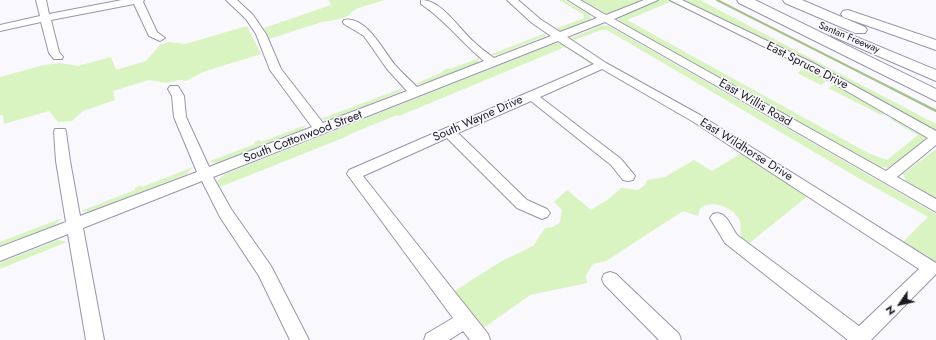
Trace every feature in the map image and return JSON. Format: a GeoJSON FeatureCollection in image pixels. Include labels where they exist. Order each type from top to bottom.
{"type":"FeatureCollection","features":[{"type":"Feature","properties":{"kind":"highway"},"geometry":{"type":"LineString","coordinates":[[744,0],[936,96]]}},
{"type":"Feature","properties":{"kind":"highway","name":"Santan Freeway"},"geometry":{"type":"LineString","coordinates":[[762,0],[936,76]]}},
{"type":"Feature","properties":{"kind":"highway","name":"Santan Freeway"},"geometry":{"type":"LineString","coordinates":[[790,0],[936,61]]}},
{"type":"Feature","properties":{"kind":"highway"},"geometry":{"type":"LineString","coordinates":[[811,0],[936,46]]}},
{"type":"Feature","properties":{"kind":"street"},"geometry":{"type":"LineString","coordinates":[[41,0],[54,53],[58,57]]}},
{"type":"Feature","properties":{"kind":"street"},"geometry":{"type":"LineString","coordinates":[[0,28],[46,17],[138,0],[153,34],[160,38]]}},
{"type":"Feature","properties":{"kind":"street"},"geometry":{"type":"LineString","coordinates":[[231,0],[250,17],[261,34],[276,70],[321,130]]}},
{"type":"Feature","properties":{"kind":"street","name":"East Wildhorse Drive"},"geometry":{"type":"LineString","coordinates":[[512,0],[536,21],[558,37],[602,65],[696,118],[931,268],[859,339]]}},
{"type":"Feature","properties":{"kind":"street","name":"East Willis Road"},"geometry":{"type":"LineString","coordinates":[[573,0],[936,206]]}},
{"type":"Feature","properties":{"kind":"street","name":"South Cottonwood Street"},"geometry":{"type":"LineString","coordinates":[[0,254],[652,0]]}},
{"type":"Feature","properties":{"kind":"street","name":"East Spruce Drive"},"geometry":{"type":"LineString","coordinates":[[675,0],[809,65],[936,138]]}},
{"type":"Feature","properties":{"kind":"street"},"geometry":{"type":"LineString","coordinates":[[424,2],[438,11],[470,44],[493,63]]}},
{"type":"Feature","properties":{"kind":"street"},"geometry":{"type":"LineString","coordinates":[[348,22],[360,27],[373,40],[389,64],[416,93]]}},
{"type":"Feature","properties":{"kind":"street","name":"South Wayne Drive"},"geometry":{"type":"LineString","coordinates":[[465,320],[354,174],[602,65]]}},
{"type":"Feature","properties":{"kind":"street"},"geometry":{"type":"LineString","coordinates":[[174,89],[178,96],[180,117],[205,174],[225,213],[265,271],[300,340]]}},
{"type":"Feature","properties":{"kind":"street"},"geometry":{"type":"LineString","coordinates":[[532,96],[616,162],[628,176]]}},
{"type":"Feature","properties":{"kind":"street"},"geometry":{"type":"LineString","coordinates":[[60,132],[62,161],[95,340]]}},
{"type":"Feature","properties":{"kind":"street"},"geometry":{"type":"LineString","coordinates":[[448,132],[522,204],[542,212]]}},
{"type":"Feature","properties":{"kind":"street"},"geometry":{"type":"LineString","coordinates":[[887,178],[936,138]]}},
{"type":"Feature","properties":{"kind":"street"},"geometry":{"type":"LineString","coordinates":[[718,218],[731,239],[859,339]]}},
{"type":"Feature","properties":{"kind":"street"},"geometry":{"type":"LineString","coordinates":[[610,279],[672,340]]}},
{"type":"Feature","properties":{"kind":"street"},"geometry":{"type":"LineString","coordinates":[[433,340],[465,320],[481,340]]}},
{"type":"Feature","properties":{"kind":"green space"},"geometry":{"type":"Polygon","coordinates":[[[329,0],[385,0],[358,8],[348,16],[322,22],[269,39],[264,28],[331,5],[329,0]]]}},
{"type":"Feature","properties":{"kind":"green space"},"geometry":{"type":"Polygon","coordinates":[[[559,0],[564,0],[590,15],[591,19],[561,31],[555,29],[584,18],[584,15],[559,0]]]}},
{"type":"Feature","properties":{"kind":"green space"},"geometry":{"type":"Polygon","coordinates":[[[582,0],[647,0],[612,14],[605,13],[582,0]]]}},
{"type":"Feature","properties":{"kind":"green space"},"geometry":{"type":"Polygon","coordinates":[[[660,0],[670,0],[688,9],[687,10],[670,2],[627,20],[868,153],[887,160],[918,135],[890,119],[894,117],[928,138],[893,168],[880,167],[618,21],[619,17],[660,0]]]}},
{"type":"Feature","properties":{"kind":"green space"},"geometry":{"type":"Polygon","coordinates":[[[679,0],[700,0],[936,124],[936,133],[679,0]]]}},
{"type":"Feature","properties":{"kind":"green space"},"geometry":{"type":"Polygon","coordinates":[[[602,25],[609,26],[936,214],[936,265],[927,255],[902,243],[928,217],[860,179],[607,30],[601,30],[572,41],[571,38],[602,25]]]}},
{"type":"Feature","properties":{"kind":"green space"},"geometry":{"type":"Polygon","coordinates":[[[247,26],[261,54],[203,72],[186,81],[179,80],[167,83],[149,80],[113,91],[115,100],[83,111],[72,121],[58,122],[49,111],[4,124],[3,115],[0,115],[0,77],[44,65],[60,63],[78,66],[111,57],[116,70],[146,61],[160,45],[169,42],[185,44],[247,26]]]}},
{"type":"Feature","properties":{"kind":"green space"},"geometry":{"type":"Polygon","coordinates":[[[546,33],[546,36],[497,55],[489,55],[546,33]]]}},
{"type":"Feature","properties":{"kind":"green space"},"geometry":{"type":"Polygon","coordinates":[[[556,43],[564,44],[591,62],[592,65],[565,47],[399,116],[397,115],[220,187],[217,182],[223,175],[556,43]]]}},
{"type":"Feature","properties":{"kind":"green space"},"geometry":{"type":"Polygon","coordinates":[[[783,57],[787,57],[829,79],[821,85],[797,73],[805,68],[783,57]]]}},
{"type":"Feature","properties":{"kind":"green space"},"geometry":{"type":"Polygon","coordinates":[[[479,58],[478,63],[422,84],[415,84],[443,72],[442,71],[448,68],[450,69],[479,58]]]}},
{"type":"Feature","properties":{"kind":"green space"},"geometry":{"type":"Polygon","coordinates":[[[836,84],[885,112],[881,115],[828,88],[836,84]]]}},
{"type":"Feature","properties":{"kind":"green space"},"geometry":{"type":"Polygon","coordinates":[[[403,88],[402,91],[329,120],[320,119],[403,88]]]}},
{"type":"Feature","properties":{"kind":"green space"},"geometry":{"type":"Polygon","coordinates":[[[306,125],[302,130],[217,163],[208,162],[255,144],[254,142],[260,140],[261,142],[306,125]]]}},
{"type":"Feature","properties":{"kind":"green space"},"geometry":{"type":"Polygon","coordinates":[[[936,149],[936,198],[906,181],[903,174],[936,149]]]}},
{"type":"Feature","properties":{"kind":"green space"},"geometry":{"type":"Polygon","coordinates":[[[742,153],[809,195],[747,245],[741,236],[740,222],[735,214],[726,208],[711,204],[703,206],[698,216],[683,211],[606,261],[593,264],[586,275],[587,283],[530,295],[482,329],[453,292],[500,262],[533,246],[545,228],[553,227],[560,222],[562,210],[554,202],[567,190],[591,210],[610,198],[621,188],[638,190],[645,185],[647,180],[665,177],[694,160],[712,171],[742,153]]]}},
{"type":"Feature","properties":{"kind":"green space"},"geometry":{"type":"Polygon","coordinates":[[[193,167],[187,174],[89,212],[81,211],[135,190],[135,188],[141,185],[142,187],[193,167]]]}},
{"type":"Feature","properties":{"kind":"green space"},"geometry":{"type":"Polygon","coordinates":[[[62,218],[55,225],[0,246],[0,242],[62,218]]]}},
{"type":"Feature","properties":{"kind":"green space"},"geometry":{"type":"Polygon","coordinates":[[[58,240],[67,242],[0,269],[0,263],[58,240]]]}},
{"type":"Feature","properties":{"kind":"waterway"},"geometry":{"type":"LineString","coordinates":[[717,0],[893,89]]}},
{"type":"Feature","properties":{"kind":"waterway"},"geometry":{"type":"LineString","coordinates":[[891,88],[936,111]]}}]}
